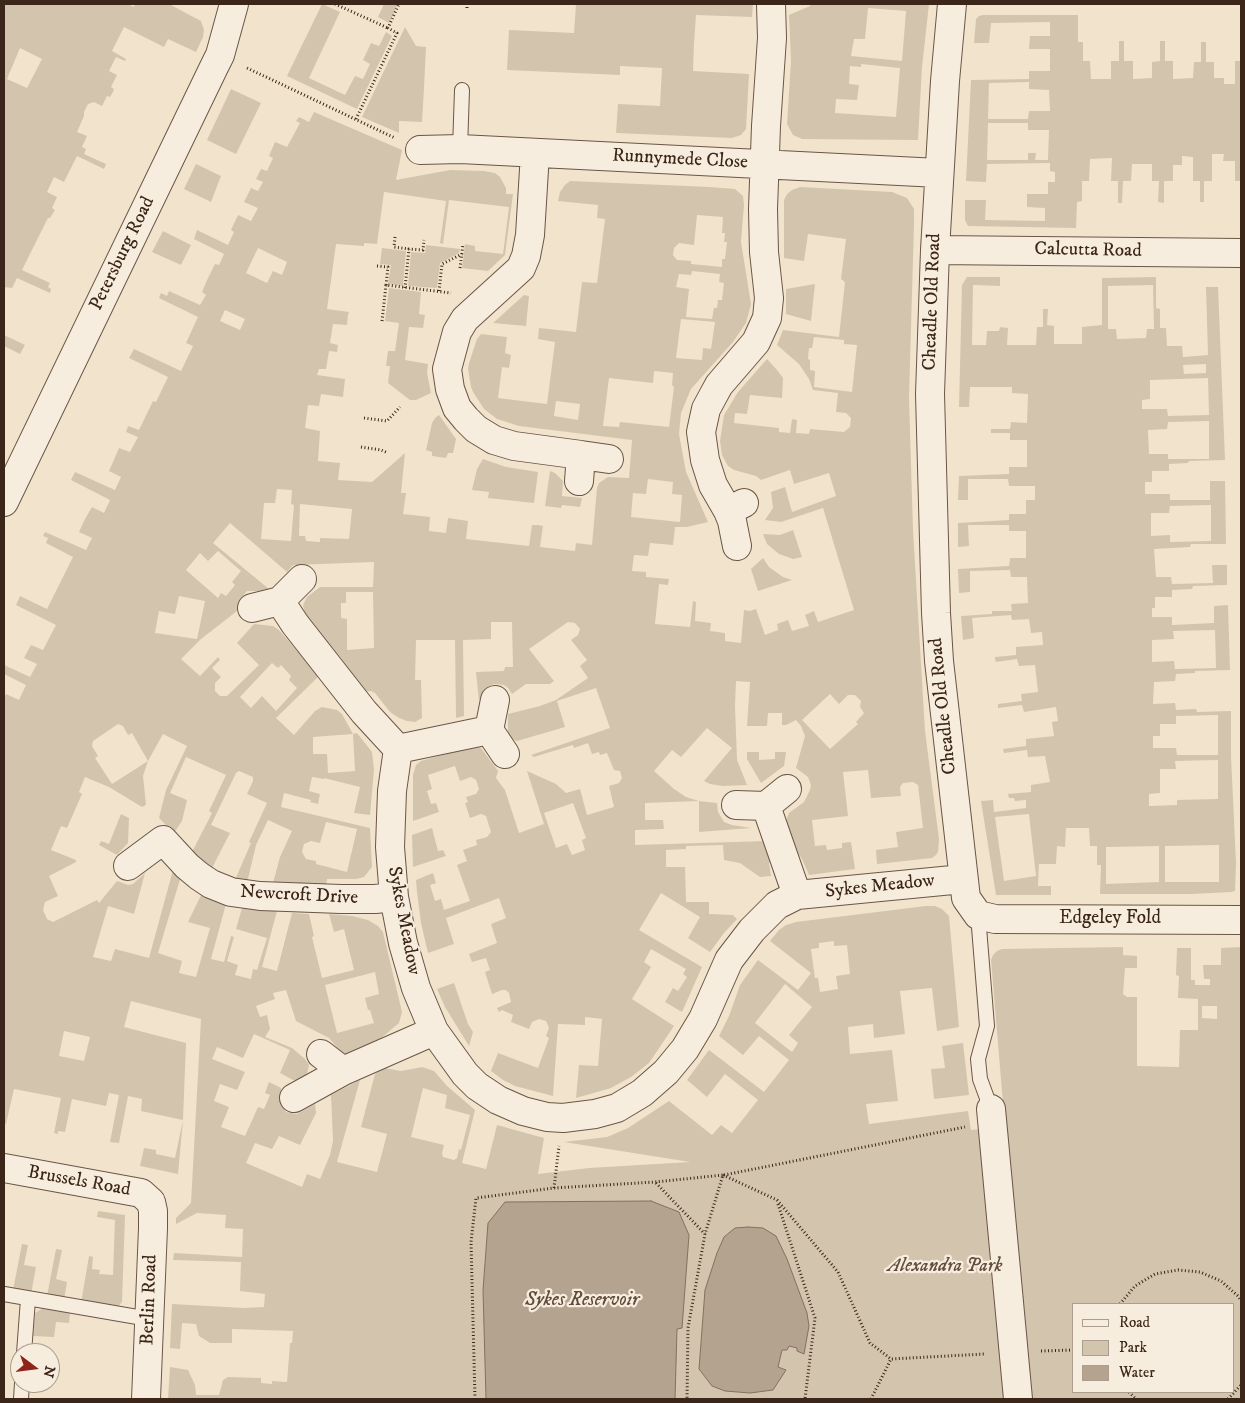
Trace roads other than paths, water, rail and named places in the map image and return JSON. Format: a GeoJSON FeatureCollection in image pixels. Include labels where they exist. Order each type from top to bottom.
{"type":"FeatureCollection","features":[{"type":"Feature","properties":{"kind":"street"},"geometry":{"type":"LineString","coordinates":[[736,546],[732,521],[737,506],[713,485],[705,460],[701,432],[706,409],[719,385],[756,342],[767,318],[769,298],[764,252],[765,164],[772,38],[771,4]]}},
{"type":"Feature","properties":{"kind":"street","name":"Cheadle Old Road"},"geometry":{"type":"LineString","coordinates":[[952,4],[939,173],[930,394],[936,613],[948,752],[963,879],[966,898],[978,914]]}},
{"type":"Feature","properties":{"kind":"street","name":"Petersburg Road"},"geometry":{"type":"LineString","coordinates":[[4,502],[220,55],[229,5]]}},
{"type":"Feature","properties":{"kind":"street","name":"Runnymede Close"},"geometry":{"type":"LineString","coordinates":[[420,150],[460,149],[939,173]]}},
{"type":"Feature","properties":{"kind":"street"},"geometry":{"type":"LineString","coordinates":[[535,153],[531,226],[526,256],[521,268],[465,319],[457,332],[447,369],[450,389],[461,414],[476,429],[494,440],[580,468],[609,458]]}},
{"type":"Feature","properties":{"kind":"street","name":"Calcutta Road"},"geometry":{"type":"LineString","coordinates":[[935,250],[1241,252]]}},
{"type":"Feature","properties":{"kind":"street"},"geometry":{"type":"LineString","coordinates":[[252,608],[280,601],[302,580]]}},
{"type":"Feature","properties":{"kind":"street"},"geometry":{"type":"LineString","coordinates":[[280,601],[295,624],[358,704],[398,749],[489,730]]}},
{"type":"Feature","properties":{"kind":"street"},"geometry":{"type":"LineString","coordinates":[[495,700],[489,730],[505,754]]}},
{"type":"Feature","properties":{"kind":"street","name":"Sykes Meadow"},"geometry":{"type":"LineString","coordinates":[[398,749],[392,791],[390,847],[394,897],[403,943],[416,988],[434,1031],[465,1074],[477,1086],[498,1100],[524,1111],[548,1117],[563,1118],[596,1114],[617,1108],[642,1093],[666,1072],[695,1034],[729,960],[752,930],[777,905],[797,895],[963,879]]}},
{"type":"Feature","properties":{"kind":"street"},"geometry":{"type":"LineString","coordinates":[[736,805],[766,806],[788,789]]}},
{"type":"Feature","properties":{"kind":"street"},"geometry":{"type":"LineString","coordinates":[[766,806],[797,895]]}},
{"type":"Feature","properties":{"kind":"street","name":"Newcroft Drive"},"geometry":{"type":"LineString","coordinates":[[128,866],[153,834],[199,876],[211,884],[231,892],[260,896],[349,900],[394,897]]}},
{"type":"Feature","properties":{"kind":"street","name":"Edgeley Fold"},"geometry":{"type":"LineString","coordinates":[[978,914],[995,919],[1241,920]]}},
{"type":"Feature","properties":{"kind":"street"},"geometry":{"type":"LineString","coordinates":[[294,1098],[343,1072],[434,1031]]}},
{"type":"Feature","properties":{"kind":"street"},"geometry":{"type":"LineString","coordinates":[[321,1054],[343,1072]]}},
{"type":"Feature","properties":{"kind":"street","name":"Cheadle Old Road"},"geometry":{"type":"LineString","coordinates":[[991,1116],[1018,1399]]}},
{"type":"Feature","properties":{"kind":"street","name":"Brussels Road"},"geometry":{"type":"LineString","coordinates":[[4,1168],[141,1193],[151,1202]]}},
{"type":"Feature","properties":{"kind":"street","name":"Berlin Road"},"geometry":{"type":"LineString","coordinates":[[146,1399],[153,1222],[151,1202]]}},
{"type":"Feature","properties":{"kind":"lane"},"geometry":{"type":"LineString","coordinates":[[460,149],[462,90]]}},
{"type":"Feature","properties":{"kind":"lane","name":"Cheadle Old Road"},"geometry":{"type":"LineString","coordinates":[[978,914],[986,1026],[978,1058],[980,1079],[991,1116]]}},
{"type":"Feature","properties":{"kind":"lane"},"geometry":{"type":"LineString","coordinates":[[4,1294],[149,1319]]}},
{"type":"Feature","properties":{"kind":"lane"},"geometry":{"type":"LineString","coordinates":[[25,1343],[28,1299]]}},
{"type":"Feature","properties":{"kind":"water","name":"Sykes Reservoir"},"geometry":{"type":"Polygon","coordinates":[[[651,1201],[679,1212],[689,1235],[682,1328],[677,1329],[675,1399],[486,1399],[483,1290],[488,1223],[505,1202],[651,1201]]]}},
{"type":"Feature","properties":{"kind":"water"},"geometry":{"type":"Polygon","coordinates":[[[735,1228],[763,1228],[776,1236],[787,1259],[807,1313],[809,1326],[804,1354],[797,1351],[797,1348],[789,1346],[787,1350],[782,1350],[778,1367],[786,1370],[773,1390],[750,1393],[725,1391],[712,1386],[699,1369],[705,1290],[717,1253],[724,1237],[735,1228]]]}},
{"type":"Feature","properties":{"kind":"park label","name":"Alexandra Park"},"geometry":{"type":"Point","coordinates":[945,1267]}}]}
